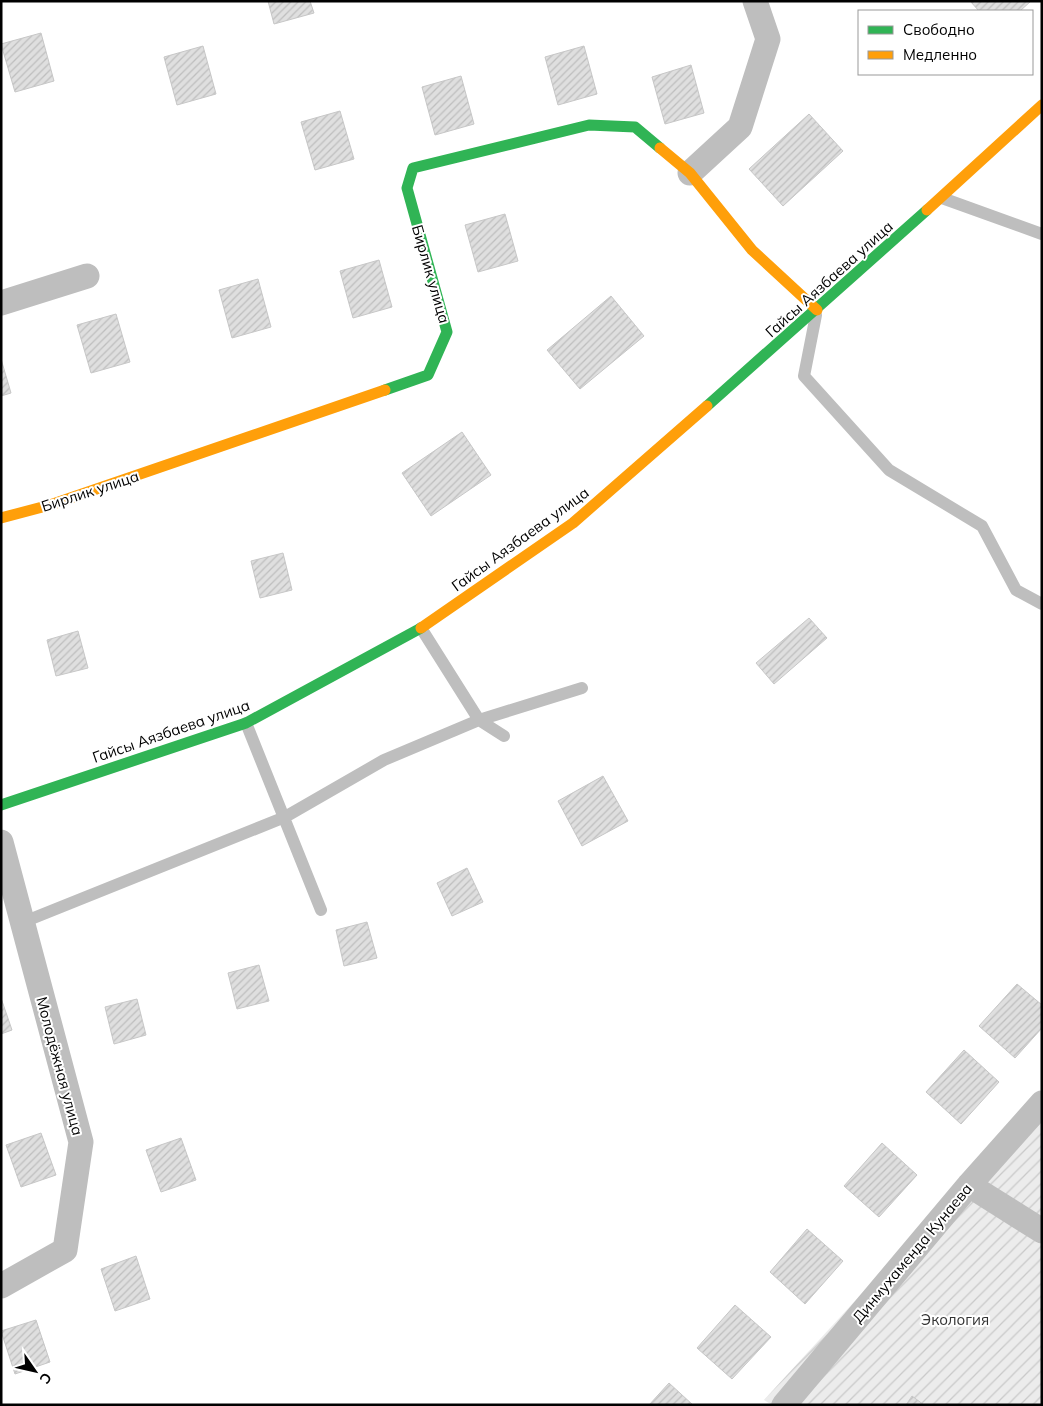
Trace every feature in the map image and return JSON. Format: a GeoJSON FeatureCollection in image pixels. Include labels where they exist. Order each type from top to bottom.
{"type":"FeatureCollection","features":[{"type":"Feature","properties":{"kind":"main road","name":"Гайсы Аязбаева улица"},"geometry":{"type":"LineString","coordinates":[[1,805],[246,723],[421,628],[573,523],[817,310],[1042,105]]}},
{"type":"Feature","properties":{"kind":"main road","name":"Бирлик улица"},"geometry":{"type":"LineString","coordinates":[[1,518],[50,505],[428,375],[447,332],[407,188],[413,168],[589,125],[635,127],[690,172],[752,250],[817,310]]}},
{"type":"Feature","properties":{"kind":"street"},"geometry":{"type":"LineString","coordinates":[[690,172],[740,127],[768,39],[755,1]]}},
{"type":"Feature","properties":{"kind":"street"},"geometry":{"type":"LineString","coordinates":[[1,303],[87,276]]}},
{"type":"Feature","properties":{"kind":"street","name":"Молодёжная улица"},"geometry":{"type":"LineString","coordinates":[[1,842],[80,1142],[66,1250],[1,1286]]}},
{"type":"Feature","properties":{"kind":"street","name":"Динмухаменда Кунаева"},"geometry":{"type":"LineString","coordinates":[[788,1404],[968,1185],[1042,1103]]}},
{"type":"Feature","properties":{"kind":"street"},"geometry":{"type":"LineString","coordinates":[[968,1185],[1042,1231]]}},
{"type":"Feature","properties":{"kind":"lane"},"geometry":{"type":"LineString","coordinates":[[942,198],[1042,234]]}},
{"type":"Feature","properties":{"kind":"lane"},"geometry":{"type":"LineString","coordinates":[[817,310],[804,376],[889,470],[982,526],[1016,590],[1042,604]]}},
{"type":"Feature","properties":{"kind":"lane"},"geometry":{"type":"LineString","coordinates":[[421,628],[480,720],[504,736]]}},
{"type":"Feature","properties":{"kind":"lane"},"geometry":{"type":"LineString","coordinates":[[21,923],[284,817],[384,760],[480,720],[582,688]]}},
{"type":"Feature","properties":{"kind":"lane"},"geometry":{"type":"LineString","coordinates":[[246,723],[321,910]]}},
{"type":"Feature","properties":{"kind":"green space","name":"Экология"},"geometry":{"type":"Polygon","coordinates":[[[1042,1097],[1042,1405],[772,1405],[764,1400],[1042,1097]]]}},
{"type":"Feature","properties":{"kind":"building"},"geometry":{"type":"Polygon","coordinates":[[[268,1],[310,1],[314,13],[274,24],[268,1]]]}},
{"type":"Feature","properties":{"kind":"building"},"geometry":{"type":"Polygon","coordinates":[[[970,1],[1031,1],[1021,10],[978,10],[970,1]]]}},
{"type":"Feature","properties":{"kind":"building"},"geometry":{"type":"Polygon","coordinates":[[[41,33],[54,81],[15,92],[1,44],[41,33]]]}},
{"type":"Feature","properties":{"kind":"building"},"geometry":{"type":"Polygon","coordinates":[[[203,46],[216,94],[177,105],[164,57],[203,46]]]}},
{"type":"Feature","properties":{"kind":"building"},"geometry":{"type":"Polygon","coordinates":[[[584,46],[597,94],[558,105],[545,57],[584,46]]]}},
{"type":"Feature","properties":{"kind":"building"},"geometry":{"type":"Polygon","coordinates":[[[691,65],[704,113],[665,124],[652,77],[691,65]]]}},
{"type":"Feature","properties":{"kind":"building"},"geometry":{"type":"Polygon","coordinates":[[[461,76],[474,124],[435,135],[422,87],[461,76]]]}},
{"type":"Feature","properties":{"kind":"building"},"geometry":{"type":"Polygon","coordinates":[[[340,111],[354,159],[315,170],[301,122],[340,111]]]}},
{"type":"Feature","properties":{"kind":"building"},"geometry":{"type":"Polygon","coordinates":[[[809,114],[843,151],[783,206],[749,169],[809,114]]]}},
{"type":"Feature","properties":{"kind":"building"},"geometry":{"type":"Polygon","coordinates":[[[505,214],[518,261],[478,272],[465,225],[505,214]]]}},
{"type":"Feature","properties":{"kind":"building"},"geometry":{"type":"Polygon","coordinates":[[[379,260],[392,307],[353,318],[340,271],[379,260]]]}},
{"type":"Feature","properties":{"kind":"building"},"geometry":{"type":"Polygon","coordinates":[[[258,279],[271,327],[232,338],[219,290],[258,279]]]}},
{"type":"Feature","properties":{"kind":"building"},"geometry":{"type":"Polygon","coordinates":[[[611,296],[644,336],[580,389],[547,350],[611,296]]]}},
{"type":"Feature","properties":{"kind":"building"},"geometry":{"type":"Polygon","coordinates":[[[116,314],[130,362],[91,373],[77,325],[116,314]]]}},
{"type":"Feature","properties":{"kind":"building"},"geometry":{"type":"Polygon","coordinates":[[[1,359],[11,393],[1,396],[1,359]]]}},
{"type":"Feature","properties":{"kind":"building"},"geometry":{"type":"Polygon","coordinates":[[[462,432],[491,475],[431,516],[402,473],[462,432]]]}},
{"type":"Feature","properties":{"kind":"building"},"geometry":{"type":"Polygon","coordinates":[[[283,553],[292,590],[260,598],[251,561],[283,553]]]}},
{"type":"Feature","properties":{"kind":"building"},"geometry":{"type":"Polygon","coordinates":[[[809,618],[827,638],[774,684],[756,663],[809,618]]]}},
{"type":"Feature","properties":{"kind":"building"},"geometry":{"type":"Polygon","coordinates":[[[78,631],[88,668],[56,676],[47,640],[78,631]]]}},
{"type":"Feature","properties":{"kind":"building"},"geometry":{"type":"Polygon","coordinates":[[[603,776],[628,821],[582,846],[558,801],[603,776]]]}},
{"type":"Feature","properties":{"kind":"building"},"geometry":{"type":"Polygon","coordinates":[[[467,868],[483,902],[452,916],[437,883],[467,868]]]}},
{"type":"Feature","properties":{"kind":"building"},"geometry":{"type":"Polygon","coordinates":[[[367,922],[377,958],[344,966],[336,930],[367,922]]]}},
{"type":"Feature","properties":{"kind":"building"},"geometry":{"type":"Polygon","coordinates":[[[259,965],[269,1001],[237,1009],[228,973],[259,965]]]}},
{"type":"Feature","properties":{"kind":"building"},"geometry":{"type":"Polygon","coordinates":[[[1017,984],[1042,1005],[1042,1028],[1015,1058],[979,1026],[1017,984]]]}},
{"type":"Feature","properties":{"kind":"building"},"geometry":{"type":"Polygon","coordinates":[[[1,998],[12,1030],[1,1034],[1,998]]]}},
{"type":"Feature","properties":{"kind":"building"},"geometry":{"type":"Polygon","coordinates":[[[137,999],[146,1035],[114,1044],[105,1007],[137,999]]]}},
{"type":"Feature","properties":{"kind":"building"},"geometry":{"type":"Polygon","coordinates":[[[964,1050],[999,1082],[961,1124],[926,1092],[964,1050]]]}},
{"type":"Feature","properties":{"kind":"building"},"geometry":{"type":"Polygon","coordinates":[[[41,1133],[56,1175],[21,1187],[6,1145],[41,1133]]]}},
{"type":"Feature","properties":{"kind":"building"},"geometry":{"type":"Polygon","coordinates":[[[181,1138],[196,1180],[161,1192],[146,1150],[181,1138]]]}},
{"type":"Feature","properties":{"kind":"building"},"geometry":{"type":"Polygon","coordinates":[[[882,1143],[917,1175],[879,1217],[844,1186],[882,1143]]]}},
{"type":"Feature","properties":{"kind":"building"},"geometry":{"type":"Polygon","coordinates":[[[807,1229],[843,1261],[805,1304],[770,1272],[807,1229]]]}},
{"type":"Feature","properties":{"kind":"building"},"geometry":{"type":"Polygon","coordinates":[[[136,1256],[150,1299],[115,1311],[101,1269],[136,1256]]]}},
{"type":"Feature","properties":{"kind":"building"},"geometry":{"type":"Polygon","coordinates":[[[735,1305],[771,1337],[732,1379],[697,1348],[735,1305]]]}},
{"type":"Feature","properties":{"kind":"building"},"geometry":{"type":"Polygon","coordinates":[[[36,1320],[50,1362],[15,1374],[1,1331],[36,1320]]]}},
{"type":"Feature","properties":{"kind":"building"},"geometry":{"type":"Polygon","coordinates":[[[669,1383],[693,1405],[649,1405],[669,1383]]]}},
{"type":"Feature","properties":{"kind":"building"},"geometry":{"type":"Polygon","coordinates":[[[912,1396],[924,1405],[906,1405],[912,1396]]]}},
{"type":"Feature","properties":{"kind":"traffic: fast"},"geometry":{"type":"LineString","coordinates":[[385,390],[428,375],[447,332],[407,188],[413,168],[589,125],[635,127],[660,148]]}},
{"type":"Feature","properties":{"kind":"traffic: fast"},"geometry":{"type":"LineString","coordinates":[[707,406],[927,210]]}},
{"type":"Feature","properties":{"kind":"traffic: fast"},"geometry":{"type":"LineString","coordinates":[[1,805],[246,723],[421,628]]}},
{"type":"Feature","properties":{"kind":"traffic: slow"},"geometry":{"type":"LineString","coordinates":[[927,210],[1042,105]]}},
{"type":"Feature","properties":{"kind":"traffic: slow"},"geometry":{"type":"LineString","coordinates":[[660,148],[690,173],[752,250],[817,310]]}},
{"type":"Feature","properties":{"kind":"traffic: slow"},"geometry":{"type":"LineString","coordinates":[[1,518],[50,505],[385,390]]}},
{"type":"Feature","properties":{"kind":"traffic: slow"},"geometry":{"type":"LineString","coordinates":[[421,628],[573,523],[707,406]]}}]}
